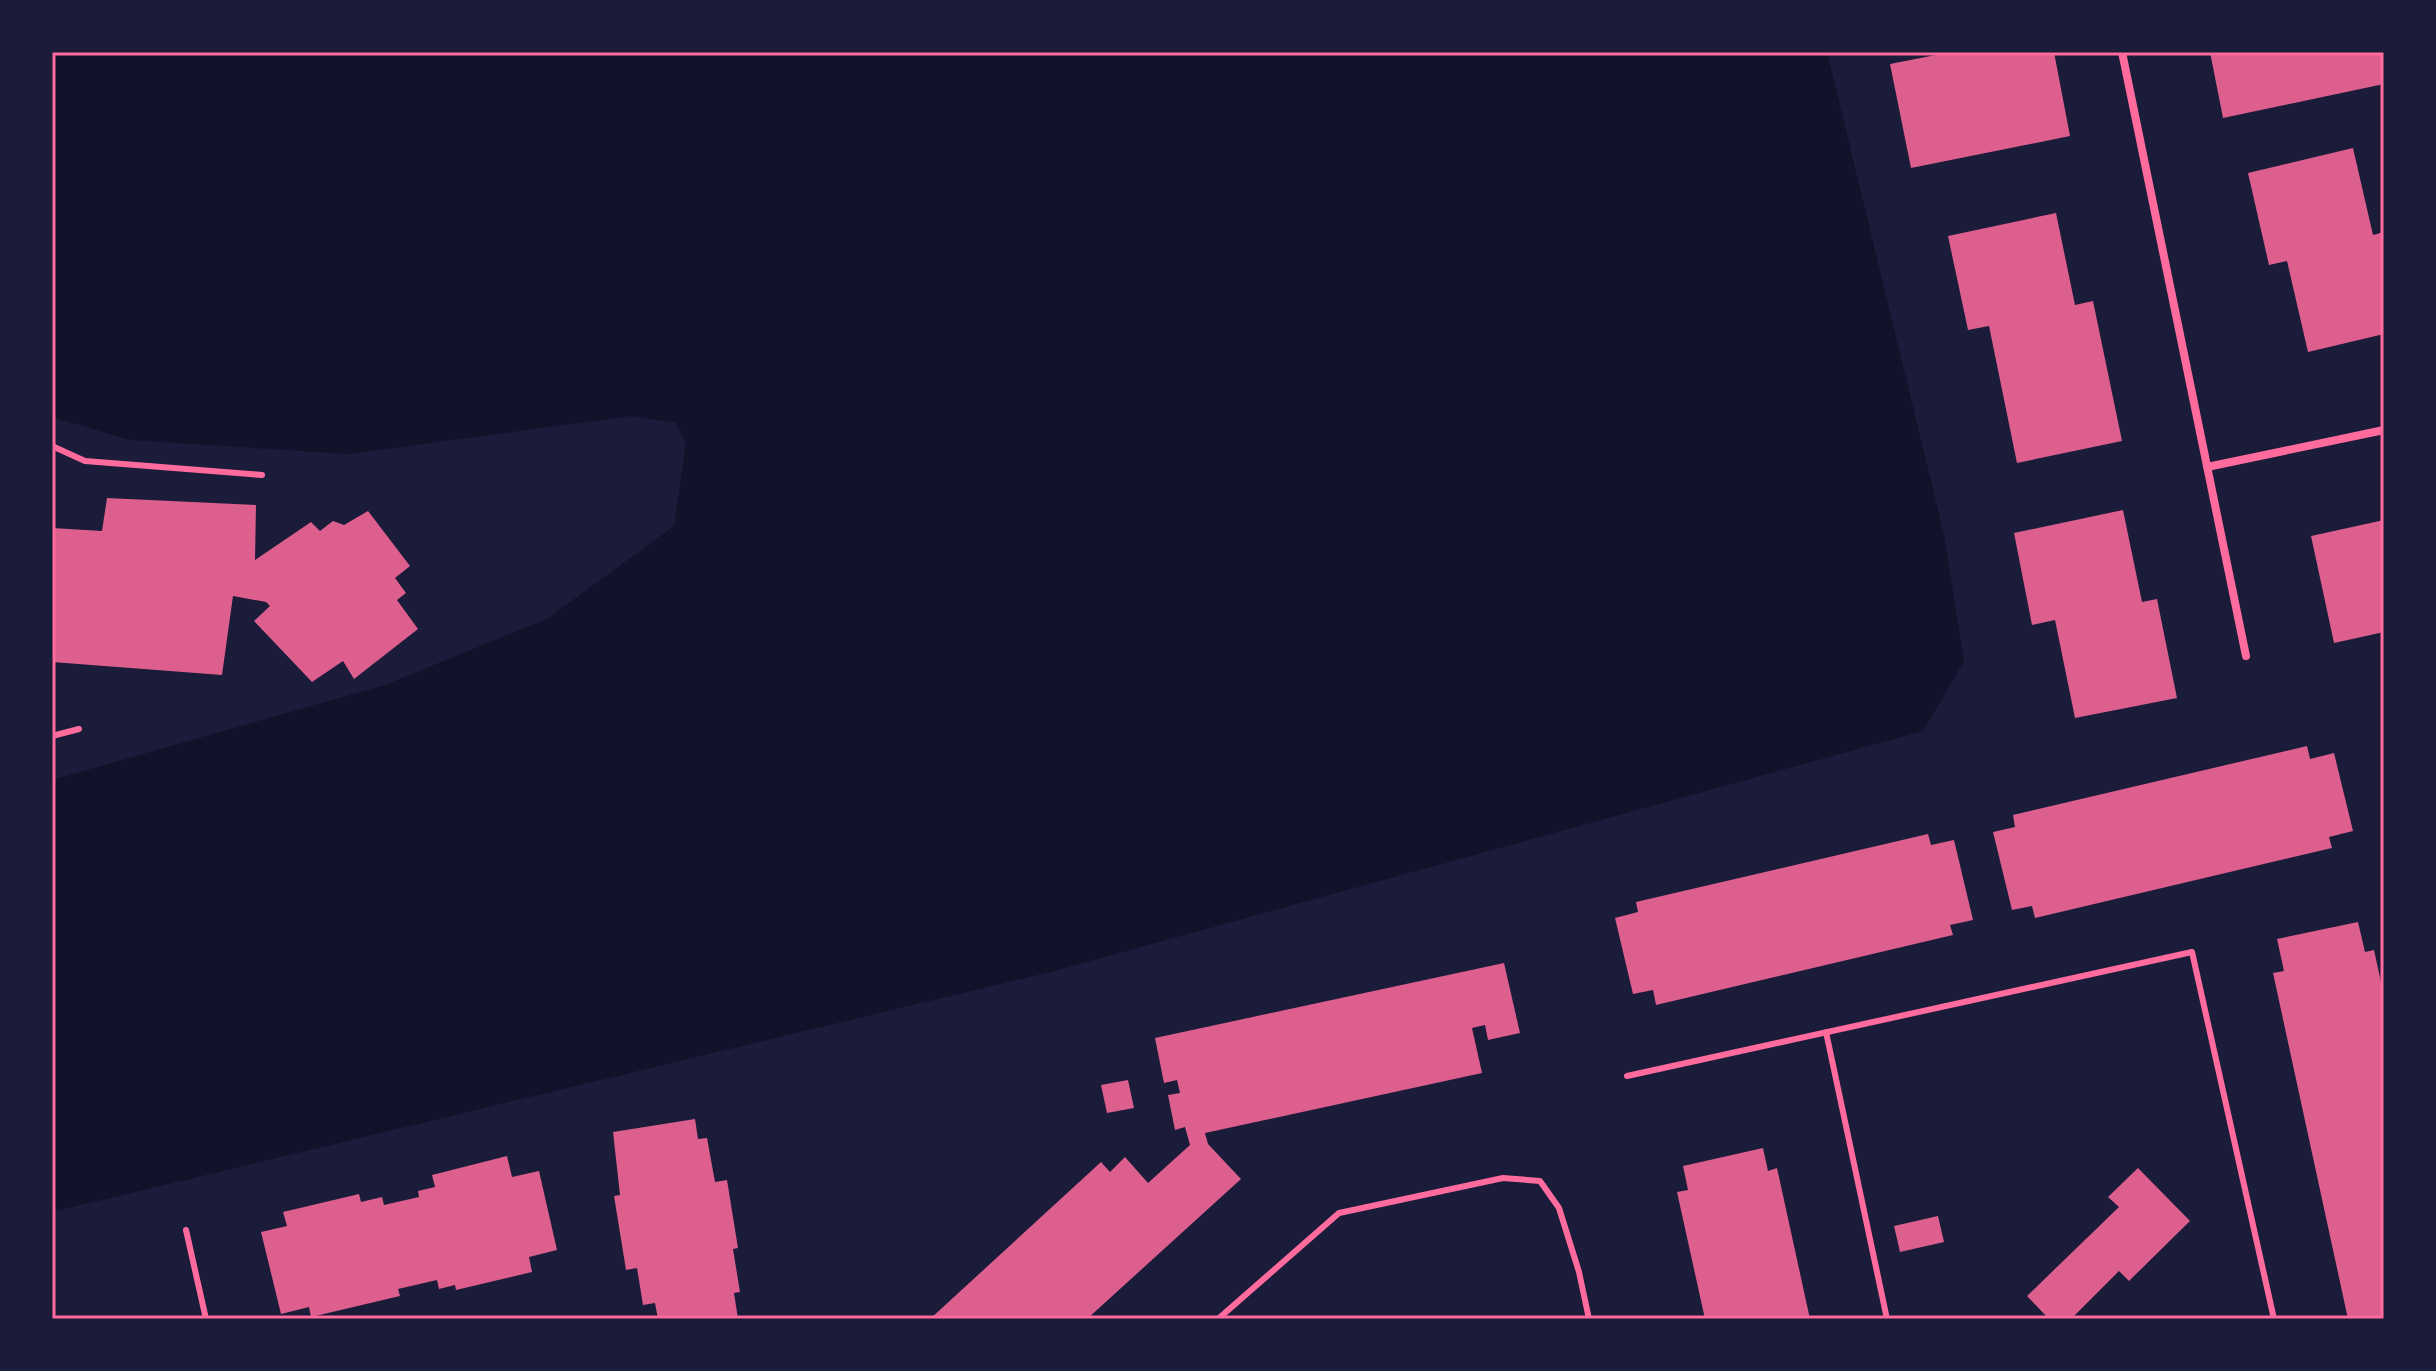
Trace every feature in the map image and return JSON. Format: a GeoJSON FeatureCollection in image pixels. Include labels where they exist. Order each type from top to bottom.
{"type":"FeatureCollection","features":[{"type":"Feature","properties":{"kind":"street"},"geometry":{"type":"LineString","coordinates":[[2122,52],[2246,656]]}},
{"type":"Feature","properties":{"kind":"street"},"geometry":{"type":"LineString","coordinates":[[2207,467],[2384,430]]}},
{"type":"Feature","properties":{"kind":"lane"},"geometry":{"type":"LineString","coordinates":[[52,446],[85,461],[262,475]]}},
{"type":"Feature","properties":{"kind":"lane"},"geometry":{"type":"LineString","coordinates":[[52,736],[79,729]]}},
{"type":"Feature","properties":{"kind":"lane"},"geometry":{"type":"LineString","coordinates":[[1627,1076],[2192,952],[2274,1319]]}},
{"type":"Feature","properties":{"kind":"lane"},"geometry":{"type":"LineString","coordinates":[[1826,1032],[1887,1319]]}},
{"type":"Feature","properties":{"kind":"lane"},"geometry":{"type":"LineString","coordinates":[[1218,1319],[1339,1213],[1503,1178],[1540,1181],[1559,1208],[1579,1272],[1589,1319]]}},
{"type":"Feature","properties":{"kind":"lane"},"geometry":{"type":"LineString","coordinates":[[186,1230],[206,1319]]}},
{"type":"Feature","properties":{"kind":"shaded area"},"geometry":{"type":"Polygon","coordinates":[[[52,52],[1827,52],[1944,535],[1964,661],[1923,731],[1054,971],[52,1212],[52,780],[385,685],[547,619],[674,526],[686,443],[676,423],[631,416],[349,454],[130,440],[52,417],[52,52]]]}},
{"type":"Feature","properties":{"kind":"building"},"geometry":{"type":"Polygon","coordinates":[[[1951,52],[2054,52],[2070,136],[1911,168],[1890,64],[1951,52]]]}},
{"type":"Feature","properties":{"kind":"building"},"geometry":{"type":"Polygon","coordinates":[[[2210,52],[2384,52],[2384,84],[2223,118],[2210,52]]]}},
{"type":"Feature","properties":{"kind":"building"},"geometry":{"type":"Polygon","coordinates":[[[2353,148],[2373,235],[2384,232],[2384,334],[2308,352],[2287,261],[2269,265],[2248,173],[2353,148]]]}},
{"type":"Feature","properties":{"kind":"building"},"geometry":{"type":"Polygon","coordinates":[[[2056,213],[2075,305],[2093,301],[2122,441],[2017,463],[1989,326],[1968,330],[1948,236],[2056,213]]]}},
{"type":"Feature","properties":{"kind":"building"},"geometry":{"type":"Polygon","coordinates":[[[107,498],[256,505],[255,560],[311,522],[320,531],[333,521],[344,525],[368,511],[410,566],[395,578],[406,593],[397,600],[418,629],[354,679],[343,661],[312,682],[254,621],[270,606],[266,602],[233,596],[222,675],[52,662],[52,528],[102,531],[107,498]]]}},
{"type":"Feature","properties":{"kind":"building"},"geometry":{"type":"Polygon","coordinates":[[[2123,510],[2142,602],[2157,599],[2177,698],[2075,718],[2055,620],[2032,625],[2014,533],[2123,510]]]}},
{"type":"Feature","properties":{"kind":"building"},"geometry":{"type":"Polygon","coordinates":[[[2384,520],[2384,632],[2334,643],[2311,536],[2384,520]]]}},
{"type":"Feature","properties":{"kind":"building"},"geometry":{"type":"Polygon","coordinates":[[[2307,746],[2310,759],[2334,753],[2353,831],[2329,837],[2332,848],[2035,918],[2032,906],[2012,910],[1993,832],[2015,827],[2013,815],[2307,746]]]}},
{"type":"Feature","properties":{"kind":"building"},"geometry":{"type":"Polygon","coordinates":[[[1928,834],[1931,845],[1954,840],[1973,920],[1950,925],[1953,935],[1656,1005],[1653,990],[1633,994],[1615,918],[1638,912],[1636,902],[1928,834]]]}},
{"type":"Feature","properties":{"kind":"building"},"geometry":{"type":"Polygon","coordinates":[[[2358,922],[2365,952],[2374,950],[2384,996],[2384,1319],[2348,1319],[2273,973],[2284,971],[2277,939],[2358,922]]]}},
{"type":"Feature","properties":{"kind":"building"},"geometry":{"type":"Polygon","coordinates":[[[1504,963],[1520,1033],[1488,1040],[1485,1025],[1472,1028],[1482,1073],[1205,1133],[1208,1144],[1241,1179],[1087,1319],[930,1319],[1101,1162],[1110,1172],[1125,1157],[1148,1183],[1190,1145],[1185,1127],[1175,1130],[1168,1095],[1180,1093],[1177,1080],[1164,1083],[1155,1038],[1504,963]]]}},
{"type":"Feature","properties":{"kind":"building"},"geometry":{"type":"Polygon","coordinates":[[[1128,1080],[1134,1108],[1107,1113],[1101,1085],[1128,1080]]]}},
{"type":"Feature","properties":{"kind":"building"},"geometry":{"type":"Polygon","coordinates":[[[695,1119],[698,1139],[707,1138],[715,1182],[727,1180],[738,1248],[733,1249],[740,1292],[734,1293],[738,1319],[658,1319],[655,1303],[643,1305],[637,1268],[626,1270],[614,1196],[620,1195],[613,1132],[695,1119]]]}},
{"type":"Feature","properties":{"kind":"building"},"geometry":{"type":"Polygon","coordinates":[[[1763,1148],[1768,1171],[1777,1168],[1810,1319],[1705,1319],[1677,1192],[1688,1190],[1683,1166],[1763,1148]]]}},
{"type":"Feature","properties":{"kind":"building"},"geometry":{"type":"Polygon","coordinates":[[[507,1156],[512,1177],[539,1171],[557,1250],[529,1257],[532,1272],[456,1290],[455,1285],[439,1289],[437,1280],[398,1289],[400,1296],[311,1317],[309,1307],[281,1314],[261,1232],[287,1226],[283,1212],[359,1194],[361,1202],[382,1197],[384,1205],[419,1197],[418,1191],[435,1187],[432,1175],[507,1156]]]}},
{"type":"Feature","properties":{"kind":"building"},"geometry":{"type":"Polygon","coordinates":[[[2138,1168],[2190,1221],[2129,1281],[2119,1271],[2071,1319],[2049,1319],[2027,1296],[2119,1207],[2108,1197],[2138,1168]]]}},
{"type":"Feature","properties":{"kind":"building"},"geometry":{"type":"Polygon","coordinates":[[[1938,1216],[1944,1242],[1900,1252],[1894,1226],[1938,1216]]]}}]}
